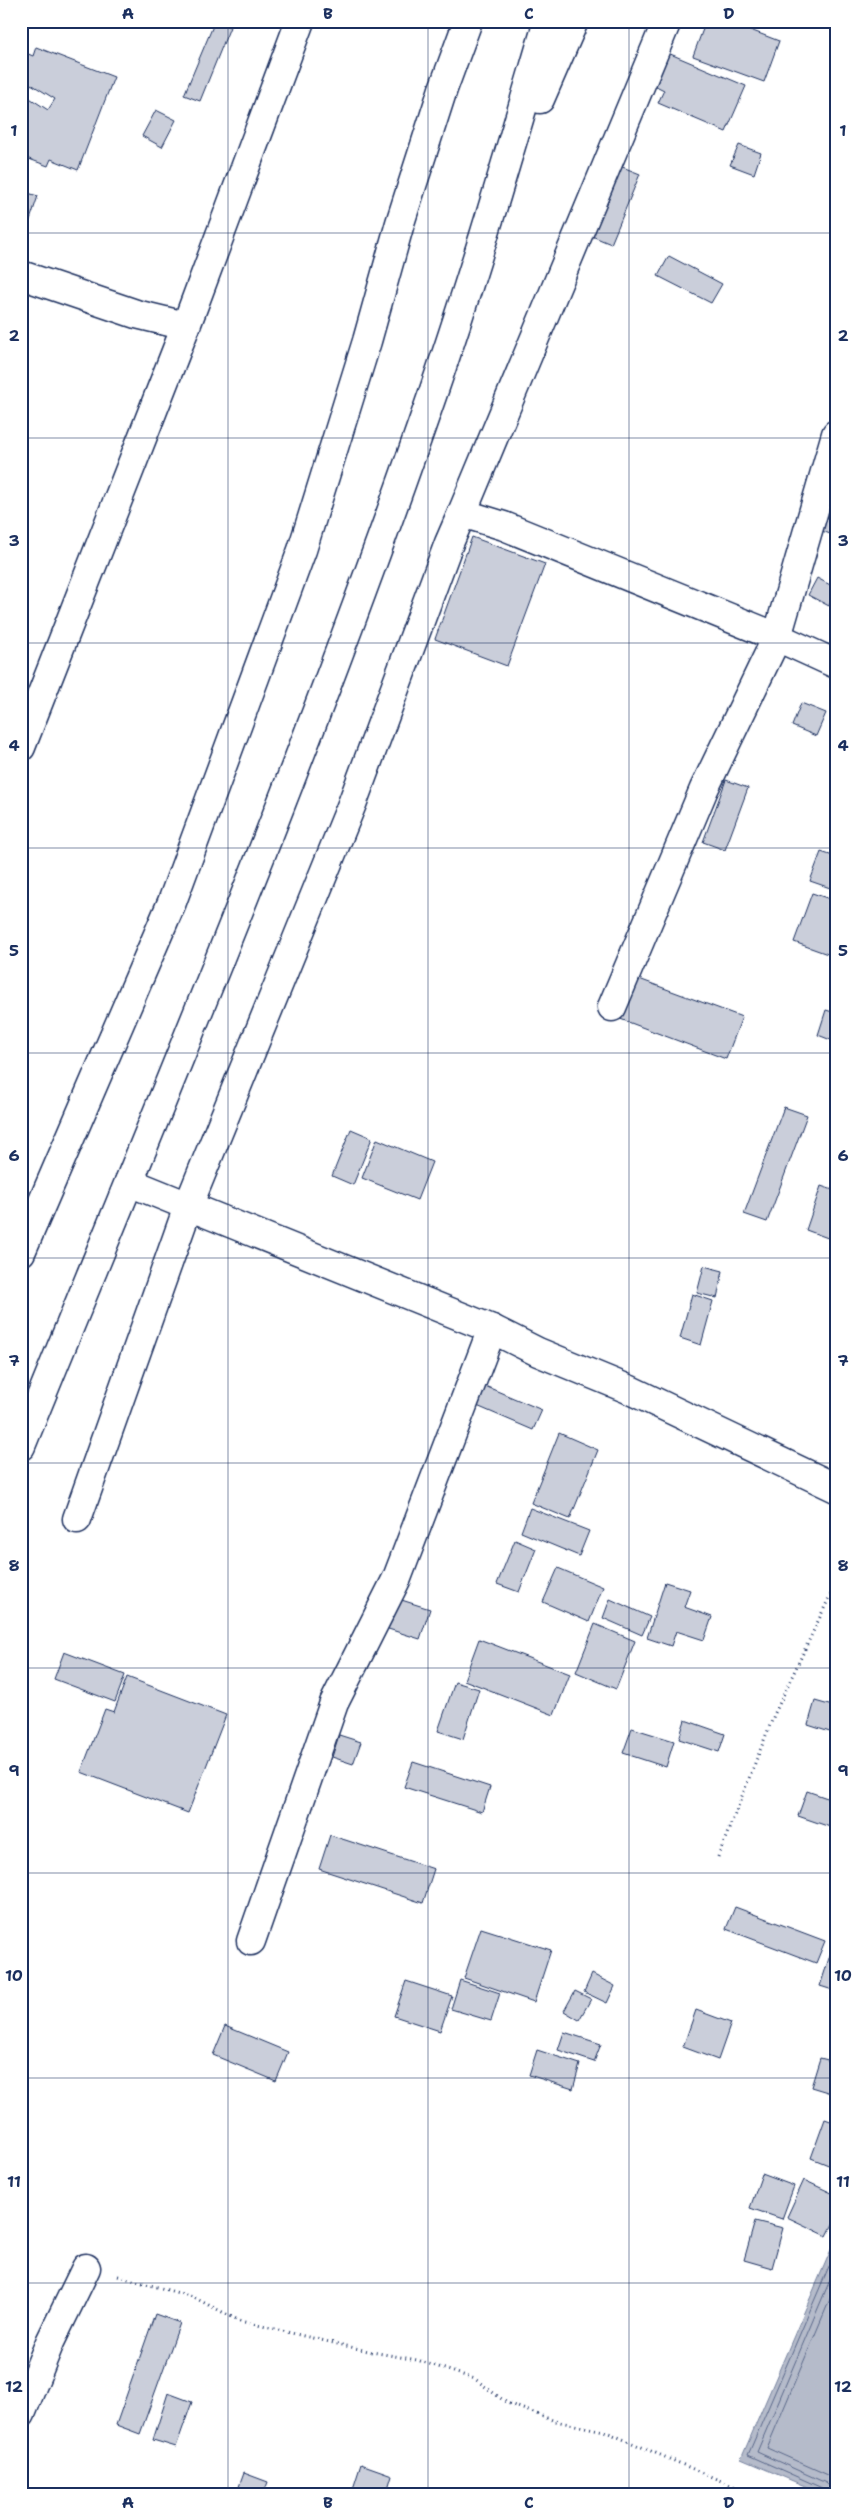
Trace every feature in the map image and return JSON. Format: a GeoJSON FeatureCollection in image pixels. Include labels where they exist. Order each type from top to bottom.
{"type":"FeatureCollection","features":[{"type":"Feature","properties":{"kind":"street"},"geometry":{"type":"LineString","coordinates":[[21,747],[186,326],[300,21]]}},
{"type":"Feature","properties":{"kind":"street"},"geometry":{"type":"LineString","coordinates":[[443,89],[458,21]]}},
{"type":"Feature","properties":{"kind":"street"},"geometry":{"type":"LineString","coordinates":[[21,1252],[172,902],[292,578],[443,89],[468,21]]}},
{"type":"Feature","properties":{"kind":"street"},"geometry":{"type":"LineString","coordinates":[[21,1446],[279,814],[433,393],[496,199],[548,21]]}},
{"type":"Feature","properties":{"kind":"street"},"geometry":{"type":"LineString","coordinates":[[496,199],[574,21]]}},
{"type":"Feature","properties":{"kind":"street"},"geometry":{"type":"LineString","coordinates":[[77,1519],[189,1204],[352,804],[449,543],[667,21]]}},
{"type":"Feature","properties":{"kind":"street"},"geometry":{"type":"LineString","coordinates":[[21,275],[136,314],[186,326]]}},
{"type":"Feature","properties":{"kind":"street"},"geometry":{"type":"LineString","coordinates":[[612,1007],[704,789],[777,637],[836,434]]}},
{"type":"Feature","properties":{"kind":"street"},"geometry":{"type":"LineString","coordinates":[[462,513],[504,526],[777,637],[836,664]]}},
{"type":"Feature","properties":{"kind":"street"},"geometry":{"type":"LineString","coordinates":[[129,1182],[189,1204],[492,1329],[538,1352],[628,1389],[836,1488]]}},
{"type":"Feature","properties":{"kind":"street"},"geometry":{"type":"LineString","coordinates":[[251,1941],[334,1703],[397,1578],[492,1329]]}},
{"type":"Feature","properties":{"kind":"street"},"geometry":{"type":"LineString","coordinates":[[21,2414],[50,2342],[86,2268]]}},
{"type":"Feature","properties":{"kind":"path"},"geometry":{"type":"LineString","coordinates":[[718,1857],[774,1715],[836,1584]]}},
{"type":"Feature","properties":{"kind":"path"},"geometry":{"type":"LineString","coordinates":[[86,2268],[193,2296],[240,2320],[372,2352],[417,2360],[475,2379],[507,2403],[555,2421],[604,2431],[754,2495]]}},
{"type":"Feature","properties":{"kind":"water"},"geometry":{"type":"Polygon","coordinates":[[[836,2238],[836,2495],[826,2495],[741,2459],[836,2238]]]}},
{"type":"Feature","properties":{"kind":"building"},"geometry":{"type":"Polygon","coordinates":[[[215,21],[230,27],[200,101],[184,95],[215,21]]]}},
{"type":"Feature","properties":{"kind":"building"},"geometry":{"type":"Polygon","coordinates":[[[706,21],[727,21],[779,41],[764,82],[693,56],[706,21]]]}},
{"type":"Feature","properties":{"kind":"building"},"geometry":{"type":"Polygon","coordinates":[[[36,47],[114,77],[78,170],[51,159],[48,166],[21,156],[21,51],[33,56],[36,47]],[[31,84],[25,95],[48,110],[55,99],[31,84]]]}},
{"type":"Feature","properties":{"kind":"building"},"geometry":{"type":"Polygon","coordinates":[[[668,53],[746,86],[726,132],[658,103],[664,90],[654,85],[668,53]]]}},
{"type":"Feature","properties":{"kind":"building"},"geometry":{"type":"Polygon","coordinates":[[[156,110],[176,120],[162,147],[142,136],[156,110]]]}},
{"type":"Feature","properties":{"kind":"building"},"geometry":{"type":"Polygon","coordinates":[[[739,145],[761,153],[754,174],[730,165],[739,145]]]}},
{"type":"Feature","properties":{"kind":"building"},"geometry":{"type":"Polygon","coordinates":[[[615,164],[640,174],[611,244],[587,234],[615,164]]]}},
{"type":"Feature","properties":{"kind":"building"},"geometry":{"type":"Polygon","coordinates":[[[21,191],[38,196],[29,223],[21,220],[21,191]]]}},
{"type":"Feature","properties":{"kind":"building"},"geometry":{"type":"Polygon","coordinates":[[[669,256],[722,284],[711,303],[658,276],[669,256]]]}},
{"type":"Feature","properties":{"kind":"building"},"geometry":{"type":"Polygon","coordinates":[[[828,503],[836,506],[836,536],[819,530],[828,503]]]}},
{"type":"Feature","properties":{"kind":"building"},"geometry":{"type":"Polygon","coordinates":[[[472,537],[545,564],[507,666],[435,639],[472,537]]]}},
{"type":"Feature","properties":{"kind":"building"},"geometry":{"type":"Polygon","coordinates":[[[817,578],[836,588],[829,606],[808,595],[817,578]]]}},
{"type":"Feature","properties":{"kind":"building"},"geometry":{"type":"Polygon","coordinates":[[[801,703],[826,713],[816,736],[792,726],[801,703]]]}},
{"type":"Feature","properties":{"kind":"building"},"geometry":{"type":"Polygon","coordinates":[[[726,780],[748,788],[725,850],[703,842],[726,780]]]}},
{"type":"Feature","properties":{"kind":"building"},"geometry":{"type":"Polygon","coordinates":[[[821,852],[836,857],[836,890],[810,881],[821,852]]]}},
{"type":"Feature","properties":{"kind":"building"},"geometry":{"type":"Polygon","coordinates":[[[812,893],[836,901],[836,957],[794,942],[812,893]]]}},
{"type":"Feature","properties":{"kind":"building"},"geometry":{"type":"Polygon","coordinates":[[[631,976],[742,1017],[726,1059],[615,1017],[631,976]]]}},
{"type":"Feature","properties":{"kind":"building"},"geometry":{"type":"Polygon","coordinates":[[[826,1010],[836,1013],[836,1042],[818,1035],[826,1010]]]}},
{"type":"Feature","properties":{"kind":"building"},"geometry":{"type":"Polygon","coordinates":[[[784,1107],[807,1115],[767,1222],[744,1214],[784,1107]]]}},
{"type":"Feature","properties":{"kind":"building"},"geometry":{"type":"Polygon","coordinates":[[[351,1129],[372,1138],[353,1185],[332,1176],[351,1129]]]}},
{"type":"Feature","properties":{"kind":"building"},"geometry":{"type":"Polygon","coordinates":[[[377,1139],[432,1162],[417,1200],[362,1178],[377,1139]]]}},
{"type":"Feature","properties":{"kind":"building"},"geometry":{"type":"Polygon","coordinates":[[[821,1186],[836,1191],[836,1241],[806,1230],[821,1186]]]}},
{"type":"Feature","properties":{"kind":"building"},"geometry":{"type":"Polygon","coordinates":[[[704,1266],[723,1271],[717,1298],[697,1293],[704,1266]]]}},
{"type":"Feature","properties":{"kind":"building"},"geometry":{"type":"Polygon","coordinates":[[[692,1294],[713,1301],[701,1345],[680,1338],[692,1294]]]}},
{"type":"Feature","properties":{"kind":"building"},"geometry":{"type":"Polygon","coordinates":[[[485,1386],[542,1410],[533,1430],[477,1406],[485,1386]]]}},
{"type":"Feature","properties":{"kind":"building"},"geometry":{"type":"Polygon","coordinates":[[[559,1433],[598,1450],[570,1519],[531,1503],[559,1433]]]}},
{"type":"Feature","properties":{"kind":"building"},"geometry":{"type":"Polygon","coordinates":[[[530,1508],[589,1531],[579,1556],[521,1532],[530,1508]]]}},
{"type":"Feature","properties":{"kind":"building"},"geometry":{"type":"Polygon","coordinates":[[[515,1540],[536,1549],[519,1592],[497,1584],[515,1540]]]}},
{"type":"Feature","properties":{"kind":"building"},"geometry":{"type":"Polygon","coordinates":[[[558,1568],[603,1587],[589,1622],[543,1602],[558,1568]]]}},
{"type":"Feature","properties":{"kind":"building"},"geometry":{"type":"Polygon","coordinates":[[[665,1582],[690,1590],[684,1607],[712,1617],[704,1640],[676,1631],[671,1646],[647,1638],[665,1582]]]}},
{"type":"Feature","properties":{"kind":"building"},"geometry":{"type":"Polygon","coordinates":[[[392,1597],[430,1609],[420,1639],[382,1627],[392,1597]]]}},
{"type":"Feature","properties":{"kind":"building"},"geometry":{"type":"Polygon","coordinates":[[[610,1599],[650,1617],[642,1635],[603,1618],[610,1599]]]}},
{"type":"Feature","properties":{"kind":"building"},"geometry":{"type":"Polygon","coordinates":[[[595,1624],[635,1641],[616,1689],[576,1672],[595,1624]]]}},
{"type":"Feature","properties":{"kind":"building"},"geometry":{"type":"Polygon","coordinates":[[[479,1639],[570,1674],[554,1715],[464,1680],[479,1639]]]}},
{"type":"Feature","properties":{"kind":"building"},"geometry":{"type":"Polygon","coordinates":[[[64,1652],[125,1675],[115,1702],[54,1679],[64,1652]]]}},
{"type":"Feature","properties":{"kind":"building"},"geometry":{"type":"Polygon","coordinates":[[[127,1677],[226,1715],[188,1813],[81,1772],[105,1709],[114,1712],[127,1677]]]}},
{"type":"Feature","properties":{"kind":"building"},"geometry":{"type":"Polygon","coordinates":[[[455,1682],[479,1689],[463,1739],[438,1731],[455,1682]]]}},
{"type":"Feature","properties":{"kind":"building"},"geometry":{"type":"Polygon","coordinates":[[[815,1701],[836,1707],[836,1734],[808,1725],[815,1701]]]}},
{"type":"Feature","properties":{"kind":"building"},"geometry":{"type":"Polygon","coordinates":[[[685,1720],[725,1734],[719,1752],[679,1739],[685,1720]]]}},
{"type":"Feature","properties":{"kind":"building"},"geometry":{"type":"Polygon","coordinates":[[[632,1728],[674,1741],[666,1767],[623,1753],[632,1728]]]}},
{"type":"Feature","properties":{"kind":"building"},"geometry":{"type":"Polygon","coordinates":[[[339,1735],[361,1742],[353,1764],[332,1757],[339,1735]]]}},
{"type":"Feature","properties":{"kind":"building"},"geometry":{"type":"Polygon","coordinates":[[[413,1762],[490,1787],[482,1812],[404,1787],[413,1762]]]}},
{"type":"Feature","properties":{"kind":"building"},"geometry":{"type":"Polygon","coordinates":[[[807,1791],[836,1801],[836,1829],[798,1816],[807,1791]]]}},
{"type":"Feature","properties":{"kind":"building"},"geometry":{"type":"Polygon","coordinates":[[[330,1835],[434,1869],[423,1903],[319,1869],[330,1835]]]}},
{"type":"Feature","properties":{"kind":"building"},"geometry":{"type":"Polygon","coordinates":[[[735,1907],[825,1941],[816,1963],[726,1929],[735,1907]]]}},
{"type":"Feature","properties":{"kind":"building"},"geometry":{"type":"Polygon","coordinates":[[[481,1928],[551,1950],[534,2002],[464,1978],[481,1928]]]}},
{"type":"Feature","properties":{"kind":"building"},"geometry":{"type":"Polygon","coordinates":[[[833,1946],[836,1947],[836,1991],[820,1986],[833,1946]]]}},
{"type":"Feature","properties":{"kind":"building"},"geometry":{"type":"Polygon","coordinates":[[[592,1974],[615,1986],[607,2003],[584,1992],[592,1974]]]}},
{"type":"Feature","properties":{"kind":"building"},"geometry":{"type":"Polygon","coordinates":[[[460,1980],[500,1993],[491,2021],[451,2009],[460,1980]]]}},
{"type":"Feature","properties":{"kind":"building"},"geometry":{"type":"Polygon","coordinates":[[[406,1981],[452,1996],[440,2031],[394,2016],[406,1981]]]}},
{"type":"Feature","properties":{"kind":"building"},"geometry":{"type":"Polygon","coordinates":[[[575,1991],[591,1999],[579,2020],[564,2011],[575,1991]]]}},
{"type":"Feature","properties":{"kind":"building"},"geometry":{"type":"Polygon","coordinates":[[[696,2010],[731,2023],[718,2060],[683,2047],[696,2010]]]}},
{"type":"Feature","properties":{"kind":"building"},"geometry":{"type":"Polygon","coordinates":[[[225,2026],[288,2052],[276,2081],[213,2055],[225,2026]]]}},
{"type":"Feature","properties":{"kind":"building"},"geometry":{"type":"Polygon","coordinates":[[[564,2032],[601,2044],[594,2062],[558,2050],[564,2032]]]}},
{"type":"Feature","properties":{"kind":"building"},"geometry":{"type":"Polygon","coordinates":[[[537,2050],[580,2064],[573,2089],[529,2075],[537,2050]]]}},
{"type":"Feature","properties":{"kind":"building"},"geometry":{"type":"Polygon","coordinates":[[[820,2058],[836,2062],[834,2094],[811,2087],[820,2058]]]}},
{"type":"Feature","properties":{"kind":"building"},"geometry":{"type":"Polygon","coordinates":[[[825,2119],[836,2123],[836,2168],[811,2158],[825,2119]]]}},
{"type":"Feature","properties":{"kind":"building"},"geometry":{"type":"Polygon","coordinates":[[[762,2174],[794,2186],[782,2219],[750,2208],[762,2174]]]}},
{"type":"Feature","properties":{"kind":"building"},"geometry":{"type":"Polygon","coordinates":[[[804,2180],[836,2195],[836,2218],[827,2236],[787,2217],[804,2180]]]}},
{"type":"Feature","properties":{"kind":"building"},"geometry":{"type":"Polygon","coordinates":[[[755,2221],[783,2228],[772,2268],[744,2260],[755,2221]]]}},
{"type":"Feature","properties":{"kind":"building"},"geometry":{"type":"Polygon","coordinates":[[[155,2314],[180,2323],[140,2434],[116,2425],[155,2314]]]}},
{"type":"Feature","properties":{"kind":"building"},"geometry":{"type":"Polygon","coordinates":[[[168,2393],[192,2402],[176,2447],[153,2440],[168,2393]]]}},
{"type":"Feature","properties":{"kind":"building"},"geometry":{"type":"Polygon","coordinates":[[[361,2464],[392,2475],[386,2495],[351,2495],[361,2464]]]}},
{"type":"Feature","properties":{"kind":"building"},"geometry":{"type":"Polygon","coordinates":[[[244,2473],[268,2482],[263,2495],[236,2495],[244,2473]]]}}]}
